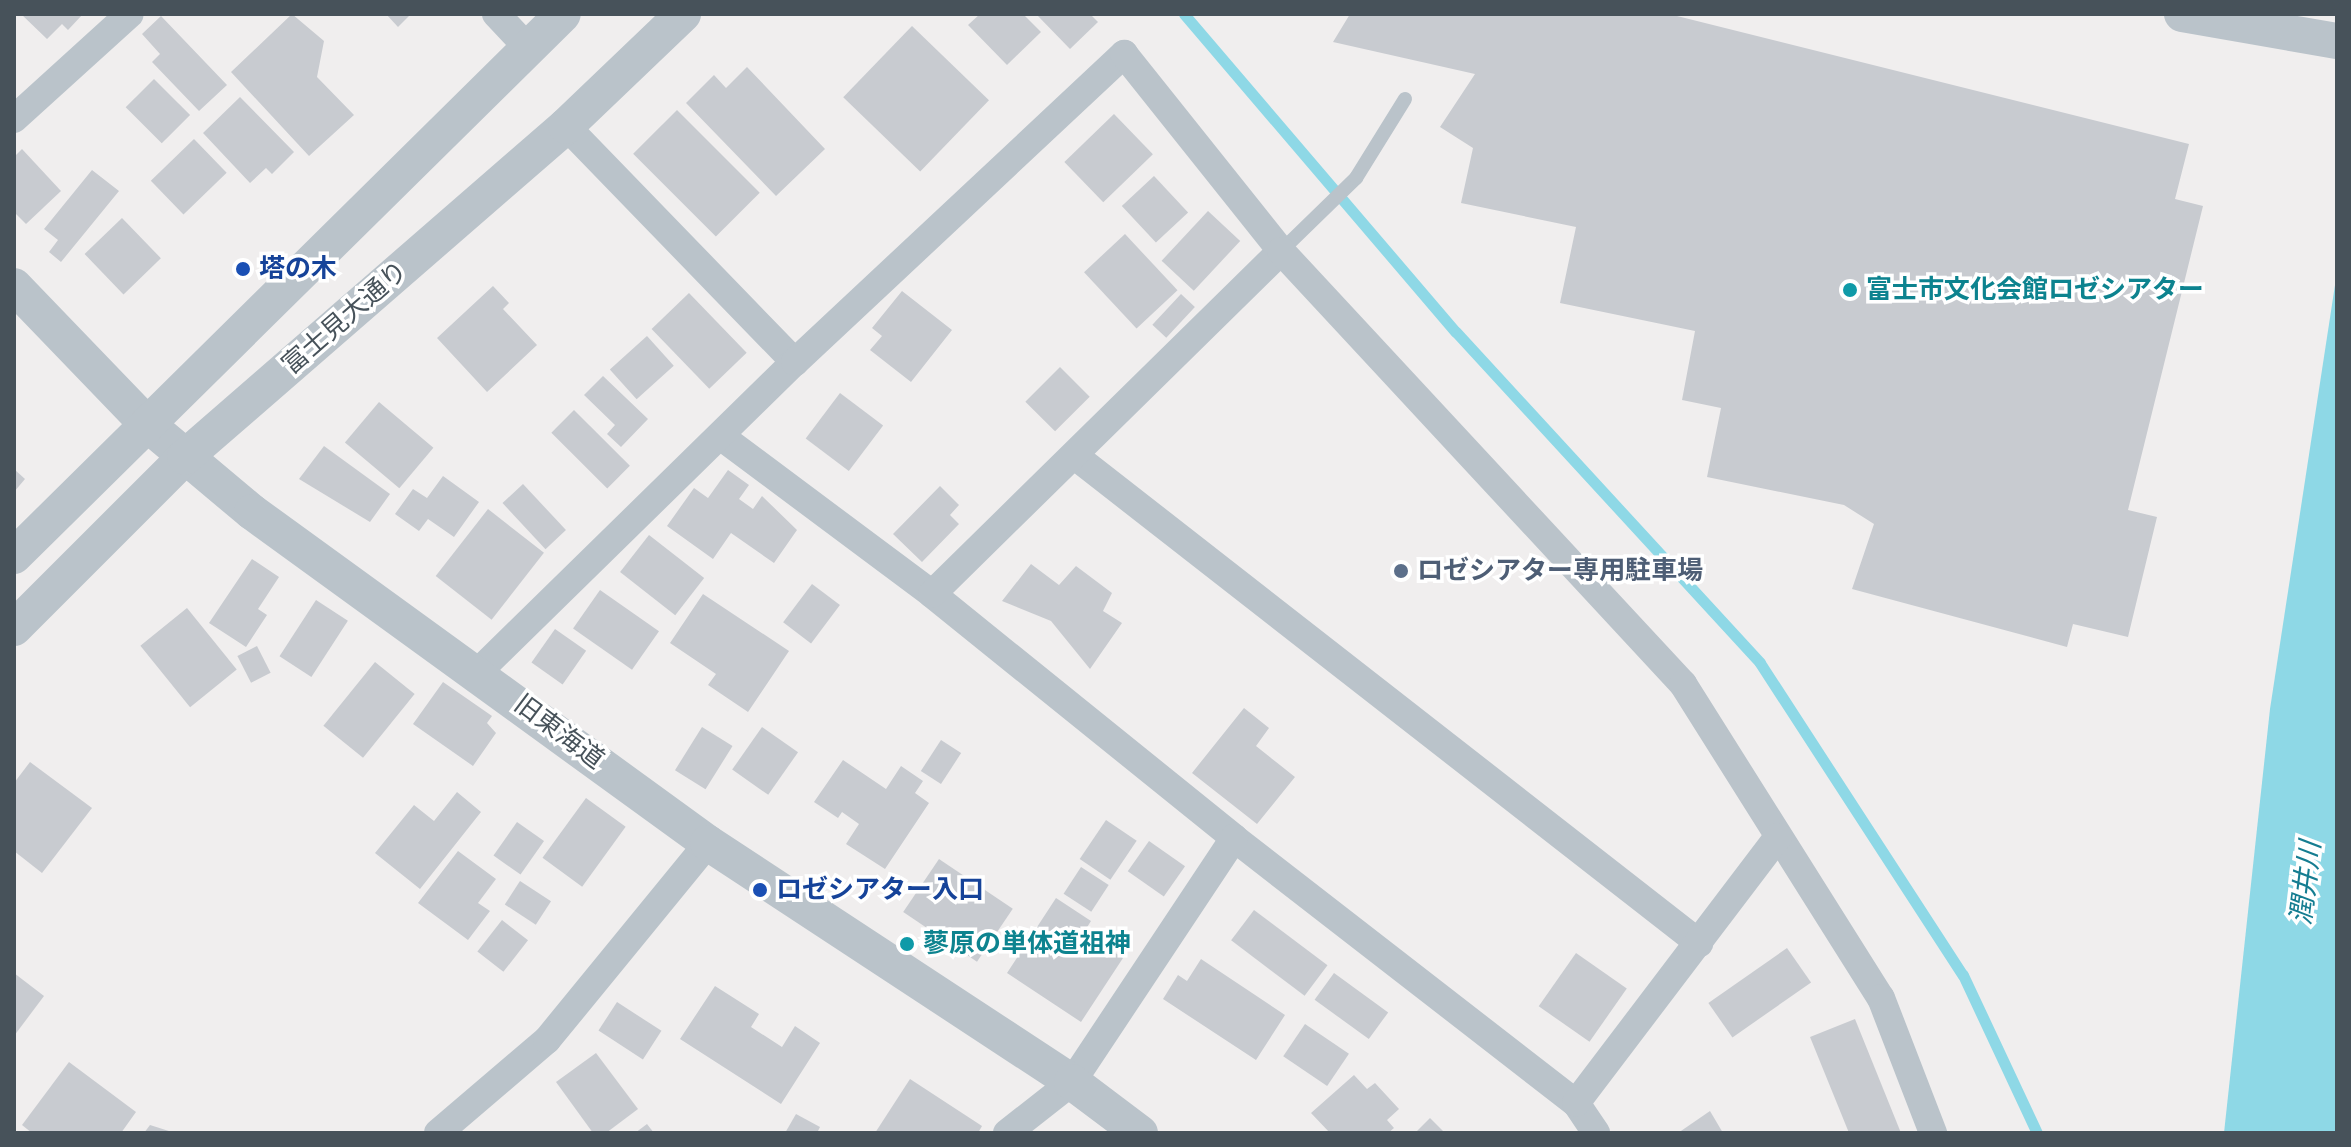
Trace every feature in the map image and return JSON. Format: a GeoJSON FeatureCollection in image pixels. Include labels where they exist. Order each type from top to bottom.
{"type":"FeatureCollection","features":[{"type":"Feature","properties":{"kind":"street"},"geometry":{"type":"LineString","coordinates":[[14,119],[130,14]]}},
{"type":"Feature","properties":{"kind":"street"},"geometry":{"type":"LineString","coordinates":[[496,14],[528,48]]}},
{"type":"Feature","properties":{"kind":"street"},"geometry":{"type":"LineString","coordinates":[[14,556],[563,14]]}},
{"type":"Feature","properties":{"kind":"street","name":"富士見大通り"},"geometry":{"type":"LineString","coordinates":[[14,628],[185,457],[566,126],[683,14]]}},
{"type":"Feature","properties":{"kind":"street"},"geometry":{"type":"LineString","coordinates":[[2194,16],[2337,41]]}},
{"type":"Feature","properties":{"kind":"street"},"geometry":{"type":"LineString","coordinates":[[478,672],[723,438],[795,362],[1124,54],[1281,251],[1683,684],[1881,998],[1933,1133]]}},
{"type":"Feature","properties":{"kind":"street"},"geometry":{"type":"LineString","coordinates":[[566,126],[795,362]]}},
{"type":"Feature","properties":{"kind":"street"},"geometry":{"type":"LineString","coordinates":[[932,594],[1281,251]]}},
{"type":"Feature","properties":{"kind":"street","name":"旧東海道"},"geometry":{"type":"LineString","coordinates":[[14,286],[147,424],[252,512],[478,672],[708,843],[1072,1082],[1140,1133]]}},
{"type":"Feature","properties":{"kind":"street"},"geometry":{"type":"LineString","coordinates":[[723,438],[932,594],[1234,838],[1576,1103],[1596,1133]]}},
{"type":"Feature","properties":{"kind":"street"},"geometry":{"type":"LineString","coordinates":[[1075,456],[1699,943]]}},
{"type":"Feature","properties":{"kind":"street"},"geometry":{"type":"LineString","coordinates":[[1576,1103],[1778,837]]}},
{"type":"Feature","properties":{"kind":"street"},"geometry":{"type":"LineString","coordinates":[[1007,1133],[1072,1082],[1234,838]]}},
{"type":"Feature","properties":{"kind":"street"},"geometry":{"type":"LineString","coordinates":[[438,1133],[547,1040],[708,843]]}},
{"type":"Feature","properties":{"kind":"lane"},"geometry":{"type":"LineString","coordinates":[[1281,251],[1356,178],[1405,99]]}},
{"type":"Feature","properties":{"kind":"water","name":"潤井川"},"geometry":{"type":"Polygon","coordinates":[[[2337,272],[2337,1133],[2224,1133],[2270,709],[2337,272]]]}},
{"type":"Feature","properties":{"kind":"building"},"geometry":{"type":"Polygon","coordinates":[[[21,14],[83,14],[68,30],[62,24],[47,39],[21,14]]]}},
{"type":"Feature","properties":{"kind":"building"},"geometry":{"type":"Polygon","coordinates":[[[292,14],[324,41],[317,77],[354,115],[309,156],[231,72],[292,14]]]}},
{"type":"Feature","properties":{"kind":"building"},"geometry":{"type":"Polygon","coordinates":[[[386,14],[411,14],[398,27],[386,14]]]}},
{"type":"Feature","properties":{"kind":"building"},"geometry":{"type":"Polygon","coordinates":[[[980,14],[1023,14],[1041,32],[1007,65],[968,25],[980,14]]]}},
{"type":"Feature","properties":{"kind":"building"},"geometry":{"type":"Polygon","coordinates":[[[1036,14],[1090,14],[1098,22],[1070,49],[1036,14]]]}},
{"type":"Feature","properties":{"kind":"building"},"geometry":{"type":"Polygon","coordinates":[[[1350,14],[1669,14],[2189,144],[2175,199],[2203,206],[2128,510],[2157,517],[2128,637],[2073,624],[2067,647],[1852,589],[1874,524],[1844,505],[1707,477],[1721,408],[1682,400],[1695,331],[1560,303],[1576,227],[1461,203],[1473,148],[1440,127],[1475,74],[1333,42],[1350,14]]]}},
{"type":"Feature","properties":{"kind":"building"},"geometry":{"type":"Polygon","coordinates":[[[161,16],[227,85],[199,111],[152,62],[160,54],[142,34],[161,16]]]}},
{"type":"Feature","properties":{"kind":"building"},"geometry":{"type":"Polygon","coordinates":[[[912,26],[989,100],[920,172],[843,97],[912,26]]]}},
{"type":"Feature","properties":{"kind":"building"},"geometry":{"type":"Polygon","coordinates":[[[747,67],[825,149],[776,196],[686,103],[714,75],[726,88],[747,67]]]}},
{"type":"Feature","properties":{"kind":"building"},"geometry":{"type":"Polygon","coordinates":[[[154,79],[190,115],[162,143],[126,107],[154,79]]]}},
{"type":"Feature","properties":{"kind":"building"},"geometry":{"type":"Polygon","coordinates":[[[240,97],[294,152],[272,174],[266,168],[250,183],[203,133],[240,97]]]}},
{"type":"Feature","properties":{"kind":"building"},"geometry":{"type":"Polygon","coordinates":[[[677,110],[760,193],[716,237],[633,154],[677,110]]]}},
{"type":"Feature","properties":{"kind":"building"},"geometry":{"type":"Polygon","coordinates":[[[1114,114],[1153,154],[1103,202],[1064,162],[1114,114]]]}},
{"type":"Feature","properties":{"kind":"building"},"geometry":{"type":"Polygon","coordinates":[[[194,139],[227,173],[183,214],[151,181],[194,139]]]}},
{"type":"Feature","properties":{"kind":"building"},"geometry":{"type":"Polygon","coordinates":[[[22,149],[61,191],[26,224],[14,212],[14,157],[22,149]]]}},
{"type":"Feature","properties":{"kind":"building"},"geometry":{"type":"Polygon","coordinates":[[[92,170],[119,191],[61,262],[49,252],[58,240],[44,229],[92,170]]]}},
{"type":"Feature","properties":{"kind":"building"},"geometry":{"type":"Polygon","coordinates":[[[1154,176],[1188,213],[1156,243],[1122,206],[1154,176]]]}},
{"type":"Feature","properties":{"kind":"building"},"geometry":{"type":"Polygon","coordinates":[[[1208,211],[1240,241],[1194,291],[1162,261],[1208,211]]]}},
{"type":"Feature","properties":{"kind":"building"},"geometry":{"type":"Polygon","coordinates":[[[122,218],[161,258],[123,294],[85,254],[122,218]]]}},
{"type":"Feature","properties":{"kind":"building"},"geometry":{"type":"Polygon","coordinates":[[[1125,234],[1178,290],[1137,329],[1084,272],[1125,234]]]}},
{"type":"Feature","properties":{"kind":"building"},"geometry":{"type":"Polygon","coordinates":[[[493,286],[509,303],[503,309],[537,345],[487,392],[437,338],[493,286]]]}},
{"type":"Feature","properties":{"kind":"building"},"geometry":{"type":"Polygon","coordinates":[[[902,291],[952,330],[911,382],[870,350],[882,336],[872,328],[902,291]]]}},
{"type":"Feature","properties":{"kind":"building"},"geometry":{"type":"Polygon","coordinates":[[[689,293],[747,353],[709,389],[652,329],[689,293]]]}},
{"type":"Feature","properties":{"kind":"building"},"geometry":{"type":"Polygon","coordinates":[[[1181,294],[1195,307],[1166,338],[1152,325],[1181,294]]]}},
{"type":"Feature","properties":{"kind":"building"},"geometry":{"type":"Polygon","coordinates":[[[647,336],[674,366],[637,399],[610,369],[647,336]]]}},
{"type":"Feature","properties":{"kind":"building"},"geometry":{"type":"Polygon","coordinates":[[[1060,367],[1090,397],[1055,431],[1025,402],[1060,367]]]}},
{"type":"Feature","properties":{"kind":"building"},"geometry":{"type":"Polygon","coordinates":[[[603,376],[648,419],[621,447],[607,434],[615,425],[584,395],[603,376]]]}},
{"type":"Feature","properties":{"kind":"building"},"geometry":{"type":"Polygon","coordinates":[[[840,393],[883,425],[849,471],[806,439],[840,393]]]}},
{"type":"Feature","properties":{"kind":"building"},"geometry":{"type":"Polygon","coordinates":[[[379,402],[433,448],[399,488],[345,443],[379,402]]]}},
{"type":"Feature","properties":{"kind":"building"},"geometry":{"type":"Polygon","coordinates":[[[574,410],[630,466],[607,488],[551,433],[574,410]]]}},
{"type":"Feature","properties":{"kind":"building"},"geometry":{"type":"Polygon","coordinates":[[[324,446],[390,494],[370,522],[299,479],[324,446]]]}},
{"type":"Feature","properties":{"kind":"building"},"geometry":{"type":"Polygon","coordinates":[[[14,469],[25,479],[14,492],[14,469]]]}},
{"type":"Feature","properties":{"kind":"building"},"geometry":{"type":"Polygon","coordinates":[[[728,470],[749,485],[739,499],[753,509],[762,496],[797,530],[774,563],[731,533],[713,559],[667,526],[694,488],[708,498],[728,470]]]}},
{"type":"Feature","properties":{"kind":"building"},"geometry":{"type":"Polygon","coordinates":[[[443,476],[479,502],[454,537],[428,519],[419,531],[395,514],[413,489],[427,498],[443,476]]]}},
{"type":"Feature","properties":{"kind":"building"},"geometry":{"type":"Polygon","coordinates":[[[523,484],[566,530],[545,549],[503,503],[523,484]]]}},
{"type":"Feature","properties":{"kind":"building"},"geometry":{"type":"Polygon","coordinates":[[[940,486],[959,505],[950,515],[959,524],[922,562],[893,534],[940,486]]]}},
{"type":"Feature","properties":{"kind":"building"},"geometry":{"type":"Polygon","coordinates":[[[488,509],[544,553],[492,620],[436,576],[488,509]]]}},
{"type":"Feature","properties":{"kind":"building"},"geometry":{"type":"Polygon","coordinates":[[[649,535],[704,578],[675,615],[620,572],[649,535]]]}},
{"type":"Feature","properties":{"kind":"building"},"geometry":{"type":"Polygon","coordinates":[[[252,559],[279,577],[258,609],[267,615],[246,647],[209,623],[252,559]]]}},
{"type":"Feature","properties":{"kind":"building"},"geometry":{"type":"Polygon","coordinates":[[[1031,564],[1059,585],[1076,566],[1112,593],[1103,611],[1122,623],[1090,669],[1051,621],[1002,601],[1031,564]]]}},
{"type":"Feature","properties":{"kind":"building"},"geometry":{"type":"Polygon","coordinates":[[[812,584],[840,605],[811,643],[783,622],[812,584]]]}},
{"type":"Feature","properties":{"kind":"building"},"geometry":{"type":"Polygon","coordinates":[[[600,590],[659,631],[632,670],[573,629],[600,590]]]}},
{"type":"Feature","properties":{"kind":"building"},"geometry":{"type":"Polygon","coordinates":[[[703,594],[789,651],[748,712],[708,685],[716,674],[670,643],[703,594]]]}},
{"type":"Feature","properties":{"kind":"building"},"geometry":{"type":"Polygon","coordinates":[[[316,600],[348,621],[311,677],[280,656],[316,600]]]}},
{"type":"Feature","properties":{"kind":"building"},"geometry":{"type":"Polygon","coordinates":[[[187,608],[237,669],[190,707],[140,646],[187,608]]]}},
{"type":"Feature","properties":{"kind":"building"},"geometry":{"type":"Polygon","coordinates":[[[555,629],[586,651],[563,684],[531,663],[555,629]]]}},
{"type":"Feature","properties":{"kind":"building"},"geometry":{"type":"Polygon","coordinates":[[[257,646],[271,673],[251,683],[237,656],[257,646]]]}},
{"type":"Feature","properties":{"kind":"building"},"geometry":{"type":"Polygon","coordinates":[[[375,662],[415,694],[363,758],[323,726],[375,662]]]}},
{"type":"Feature","properties":{"kind":"building"},"geometry":{"type":"Polygon","coordinates":[[[443,682],[492,716],[487,723],[496,733],[473,766],[413,724],[443,682]]]}},
{"type":"Feature","properties":{"kind":"building"},"geometry":{"type":"Polygon","coordinates":[[[1244,708],[1269,728],[1256,746],[1295,777],[1257,824],[1192,773],[1244,708]]]}},
{"type":"Feature","properties":{"kind":"building"},"geometry":{"type":"Polygon","coordinates":[[[702,727],[733,746],[706,789],[675,770],[702,727]]]}},
{"type":"Feature","properties":{"kind":"building"},"geometry":{"type":"Polygon","coordinates":[[[762,727],[798,752],[768,795],[732,770],[762,727]]]}},
{"type":"Feature","properties":{"kind":"building"},"geometry":{"type":"Polygon","coordinates":[[[941,740],[961,753],[941,784],[921,771],[941,740]]]}},
{"type":"Feature","properties":{"kind":"building"},"geometry":{"type":"Polygon","coordinates":[[[843,760],[886,789],[901,766],[923,781],[915,793],[929,803],[885,869],[846,844],[859,824],[842,812],[838,818],[814,802],[843,760]]]}},
{"type":"Feature","properties":{"kind":"building"},"geometry":{"type":"Polygon","coordinates":[[[30,762],[92,808],[42,873],[14,851],[14,783],[30,762]]]}},
{"type":"Feature","properties":{"kind":"building"},"geometry":{"type":"Polygon","coordinates":[[[457,792],[481,812],[420,889],[375,853],[414,805],[434,821],[457,792]]]}},
{"type":"Feature","properties":{"kind":"building"},"geometry":{"type":"Polygon","coordinates":[[[586,798],[626,827],[582,887],[543,858],[586,798]]]}},
{"type":"Feature","properties":{"kind":"building"},"geometry":{"type":"Polygon","coordinates":[[[1106,820],[1137,841],[1110,880],[1080,859],[1106,820]]]}},
{"type":"Feature","properties":{"kind":"building"},"geometry":{"type":"Polygon","coordinates":[[[517,822],[544,841],[521,875],[493,856],[517,822]]]}},
{"type":"Feature","properties":{"kind":"building"},"geometry":{"type":"Polygon","coordinates":[[[1149,841],[1185,866],[1164,897],[1128,871],[1149,841]]]}},
{"type":"Feature","properties":{"kind":"building"},"geometry":{"type":"Polygon","coordinates":[[[458,851],[496,879],[478,903],[490,911],[468,940],[418,903],[458,851]]]}},
{"type":"Feature","properties":{"kind":"building"},"geometry":{"type":"Polygon","coordinates":[[[939,859],[1013,909],[977,962],[903,912],[939,859]]]}},
{"type":"Feature","properties":{"kind":"building"},"geometry":{"type":"Polygon","coordinates":[[[1081,867],[1109,885],[1091,912],[1064,894],[1081,867]]]}},
{"type":"Feature","properties":{"kind":"building"},"geometry":{"type":"Polygon","coordinates":[[[520,881],[551,901],[536,925],[505,904],[520,881]]]}},
{"type":"Feature","properties":{"kind":"building"},"geometry":{"type":"Polygon","coordinates":[[[1056,898],[1091,921],[1084,932],[1123,958],[1081,1022],[1007,973],[1056,898]]]}},
{"type":"Feature","properties":{"kind":"building"},"geometry":{"type":"Polygon","coordinates":[[[1254,910],[1327,965],[1305,996],[1231,940],[1254,910]]]}},
{"type":"Feature","properties":{"kind":"building"},"geometry":{"type":"Polygon","coordinates":[[[502,920],[528,940],[503,972],[477,952],[502,920]]]}},
{"type":"Feature","properties":{"kind":"building"},"geometry":{"type":"Polygon","coordinates":[[[1787,948],[1811,982],[1732,1037],[1708,1003],[1787,948]]]}},
{"type":"Feature","properties":{"kind":"building"},"geometry":{"type":"Polygon","coordinates":[[[1576,953],[1627,989],[1590,1042],[1539,1006],[1576,953]]]}},
{"type":"Feature","properties":{"kind":"building"},"geometry":{"type":"Polygon","coordinates":[[[1201,959],[1285,1015],[1256,1060],[1163,999],[1178,975],[1187,981],[1201,959]]]}},
{"type":"Feature","properties":{"kind":"building"},"geometry":{"type":"Polygon","coordinates":[[[14,973],[44,996],[14,1036],[14,973]]]}},
{"type":"Feature","properties":{"kind":"building"},"geometry":{"type":"Polygon","coordinates":[[[1334,973],[1388,1012],[1369,1039],[1315,1000],[1334,973]]]}},
{"type":"Feature","properties":{"kind":"building"},"geometry":{"type":"Polygon","coordinates":[[[715,986],[759,1014],[751,1027],[782,1047],[795,1026],[820,1043],[781,1104],[680,1039],[715,986]]]}},
{"type":"Feature","properties":{"kind":"building"},"geometry":{"type":"Polygon","coordinates":[[[617,1002],[661,1031],[643,1059],[598,1031],[617,1002]]]}},
{"type":"Feature","properties":{"kind":"building"},"geometry":{"type":"Polygon","coordinates":[[[1855,1019],[1901,1133],[1849,1133],[1810,1037],[1855,1019]]]}},
{"type":"Feature","properties":{"kind":"building"},"geometry":{"type":"Polygon","coordinates":[[[1305,1024],[1349,1054],[1327,1086],[1283,1056],[1305,1024]]]}},
{"type":"Feature","properties":{"kind":"building"},"geometry":{"type":"Polygon","coordinates":[[[596,1053],[638,1109],[606,1133],[593,1133],[556,1082],[596,1053]]]}},
{"type":"Feature","properties":{"kind":"building"},"geometry":{"type":"Polygon","coordinates":[[[69,1062],[136,1112],[121,1133],[32,1133],[22,1125],[69,1062]]]}},
{"type":"Feature","properties":{"kind":"building"},"geometry":{"type":"Polygon","coordinates":[[[1354,1075],[1367,1089],[1375,1083],[1399,1109],[1387,1120],[1394,1128],[1388,1133],[1330,1133],[1311,1113],[1354,1075]]]}},
{"type":"Feature","properties":{"kind":"building"},"geometry":{"type":"Polygon","coordinates":[[[910,1079],[982,1126],[978,1133],[875,1133],[910,1079]]]}},
{"type":"Feature","properties":{"kind":"building"},"geometry":{"type":"Polygon","coordinates":[[[1710,1111],[1723,1133],[1678,1133],[1710,1111]]]}},
{"type":"Feature","properties":{"kind":"building"},"geometry":{"type":"Polygon","coordinates":[[[796,1114],[820,1127],[817,1133],[785,1133],[796,1114]]]}},
{"type":"Feature","properties":{"kind":"building"},"geometry":{"type":"Polygon","coordinates":[[[1430,1118],[1445,1133],[1415,1133],[1430,1118]]]}},
{"type":"Feature","properties":{"kind":"building"},"geometry":{"type":"Polygon","coordinates":[[[647,1124],[654,1133],[635,1133],[647,1124]]]}},
{"type":"Feature","properties":{"kind":"building"},"geometry":{"type":"Polygon","coordinates":[[[150,1125],[172,1132],[172,1133],[144,1133],[150,1125]]]}},
{"type":"Feature","properties":{"kind":"waterway"},"geometry":{"type":"LineString","coordinates":[[1184,14],[1456,332],[1760,663],[1963,975],[2037,1133]]}},
{"type":"Feature","properties":{"kind":"place","name":"塔の木"},"geometry":{"type":"Point","coordinates":[243,269]}},
{"type":"Feature","properties":{"kind":"place","name":"富士市文化会館ロゼシアター"},"geometry":{"type":"Point","coordinates":[1850,290]}},
{"type":"Feature","properties":{"kind":"place","name":"ロゼシアター専用駐車場"},"geometry":{"type":"Point","coordinates":[1401,571]}},
{"type":"Feature","properties":{"kind":"place","name":"ロゼシアター入口"},"geometry":{"type":"Point","coordinates":[760,890]}},
{"type":"Feature","properties":{"kind":"place","name":"蓼原の単体道祖神"},"geometry":{"type":"Point","coordinates":[907,944]}}]}
